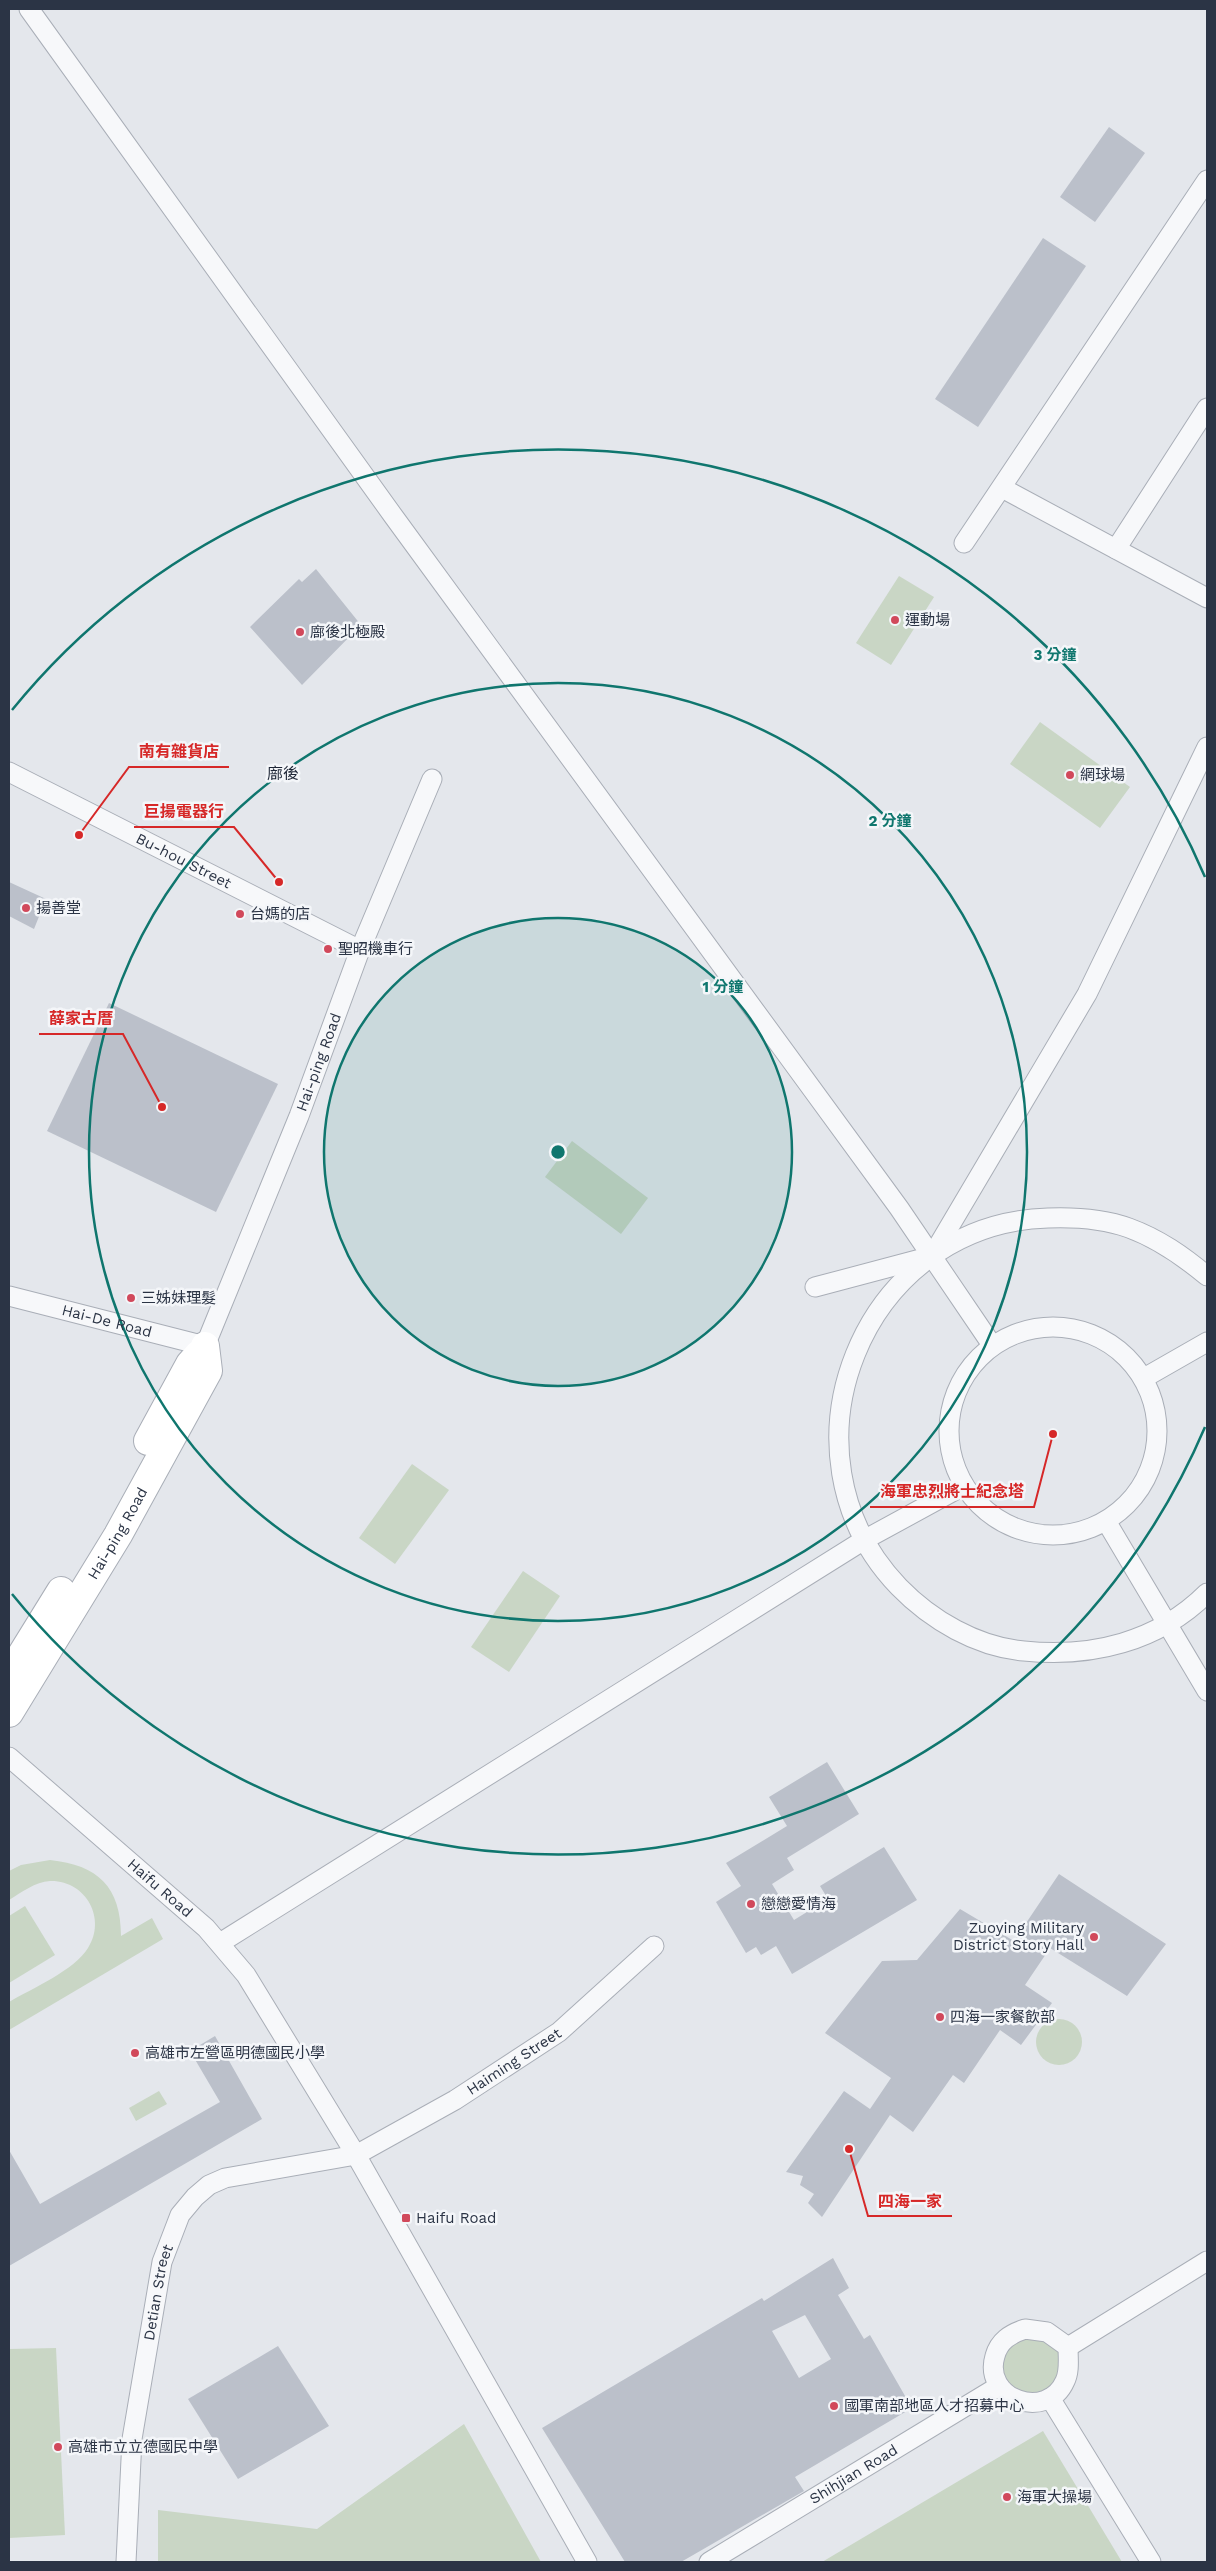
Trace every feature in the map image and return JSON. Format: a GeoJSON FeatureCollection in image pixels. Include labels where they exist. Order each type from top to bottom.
{"type":"FeatureCollection","features":[{"type":"Feature","properties":{"kind":"street"},"geometry":{"type":"LineString","coordinates":[[29,9],[394,517],[932,1256],[992,1345]]}},
{"type":"Feature","properties":{"kind":"street"},"geometry":{"type":"LineString","coordinates":[[964,543],[1207,180]]}},
{"type":"Feature","properties":{"kind":"street"},"geometry":{"type":"LineString","coordinates":[[1116,549],[1207,408]]}},
{"type":"Feature","properties":{"kind":"street"},"geometry":{"type":"LineString","coordinates":[[1002,488],[1207,598]]}},
{"type":"Feature","properties":{"kind":"street"},"geometry":{"type":"LineString","coordinates":[[816,1287],[932,1256],[1087,994],[1207,747]]}},
{"type":"Feature","properties":{"kind":"street","name":"Bu-hou Street"},"geometry":{"type":"LineString","coordinates":[[9,772],[180,861],[256,896],[360,950]]}},
{"type":"Feature","properties":{"kind":"street","name":"Hai-ping Road"},"geometry":{"type":"LineString","coordinates":[[9,1675],[101,1527],[190,1364],[205,1346],[299,1116],[360,950],[432,779]]}},
{"type":"Feature","properties":{"kind":"street"},"geometry":{"type":"LineString","coordinates":[[1207,1276],[1173,1249],[1127,1227],[1078,1217],[1018,1221],[977,1232],[932,1256],[897,1286],[870,1322],[850,1364],[839,1408],[838,1454],[845,1490],[864,1540],[885,1573],[912,1601],[944,1623],[978,1640],[1016,1650],[1054,1654],[1093,1651],[1131,1641],[1166,1625],[1207,1593]]}},
{"type":"Feature","properties":{"kind":"street","name":"Hai-De Road"},"geometry":{"type":"LineString","coordinates":[[9,1296],[205,1346]]}},
{"type":"Feature","properties":{"kind":"street"},"geometry":{"type":"LineString","coordinates":[[1062,1327],[1087,1332],[1109,1343],[1122,1353],[1144,1378],[1154,1404],[1157,1430],[1154,1457],[1144,1482],[1127,1504],[1106,1521],[1076,1533],[1043,1535],[1012,1528],[984,1511],[963,1486],[951,1457],[948,1426],[954,1396],[969,1368],[992,1345],[1014,1334],[1038,1328],[1062,1327]]}},
{"type":"Feature","properties":{"kind":"street"},"geometry":{"type":"LineString","coordinates":[[1144,1378],[1207,1342]]}},
{"type":"Feature","properties":{"kind":"street","name":"Hai-ping Road"},"geometry":{"type":"LineString","coordinates":[[9,1713],[118,1535],[208,1371],[205,1346]]}},
{"type":"Feature","properties":{"kind":"street"},"geometry":{"type":"LineString","coordinates":[[220,1943],[864,1540],[963,1486]]}},
{"type":"Feature","properties":{"kind":"street"},"geometry":{"type":"LineString","coordinates":[[1106,1521],[1166,1625],[1207,1691]]}},
{"type":"Feature","properties":{"kind":"street","name":"Haifu Road"},"geometry":{"type":"LineString","coordinates":[[9,1756],[206,1928],[246,1975],[356,2156],[587,2562]]}},
{"type":"Feature","properties":{"kind":"street","name":"Haiming Street"},"geometry":{"type":"LineString","coordinates":[[356,2156],[454,2100],[559,2032],[654,1946]]}},
{"type":"Feature","properties":{"kind":"street","name":"Detian Street"},"geometry":{"type":"LineString","coordinates":[[126,2562],[132,2439],[162,2262],[180,2215],[195,2197],[210,2185],[225,2178],[356,2156]]}},
{"type":"Feature","properties":{"kind":"street"},"geometry":{"type":"LineString","coordinates":[[1068,2347],[1207,2261]]}},
{"type":"Feature","properties":{"kind":"street"},"geometry":{"type":"LineString","coordinates":[[1036,2329],[1047,2332],[1068,2347],[1068,2370],[1065,2381],[1050,2398],[1028,2404],[1006,2395],[999,2386],[994,2375],[993,2362],[996,2350],[1014,2332],[1036,2329]]}},
{"type":"Feature","properties":{"kind":"street","name":"Shihjian Road"},"geometry":{"type":"LineString","coordinates":[[709,2562],[999,2386]]}},
{"type":"Feature","properties":{"kind":"street"},"geometry":{"type":"LineString","coordinates":[[1050,2398],[1151,2562]]}},
{"type":"Feature","properties":{"kind":"green space","name":"運動場"},"geometry":{"type":"Polygon","coordinates":[[[899,576],[934,597],[891,665],[856,643],[899,576]]]}},
{"type":"Feature","properties":{"kind":"green space","name":"網球場"},"geometry":{"type":"Polygon","coordinates":[[[1040,722],[1130,787],[1100,828],[1010,764],[1040,722]]]}},
{"type":"Feature","properties":{"kind":"green space"},"geometry":{"type":"Polygon","coordinates":[[[572,1141],[648,1198],[621,1234],[545,1177],[572,1141]]]}},
{"type":"Feature","properties":{"kind":"green space"},"geometry":{"type":"Polygon","coordinates":[[[412,1464],[449,1490],[395,1564],[359,1538],[412,1464]]]}},
{"type":"Feature","properties":{"kind":"green space"},"geometry":{"type":"Polygon","coordinates":[[[523,1571],[560,1596],[509,1672],[471,1647],[523,1571]]]}},
{"type":"Feature","properties":{"kind":"green space"},"geometry":{"type":"Polygon","coordinates":[[[50,1860],[81,1867],[94,1873],[104,1881],[117,1904],[121,1936],[152,1918],[163,1939],[9,2030],[9,2002],[73,1964],[88,1948],[93,1937],[95,1925],[90,1903],[74,1887],[63,1882],[50,1881],[39,1883],[9,1900],[9,1871],[21,1865],[50,1860]]]}},
{"type":"Feature","properties":{"kind":"green space"},"geometry":{"type":"Polygon","coordinates":[[[25,1906],[55,1955],[9,1983],[9,1916],[25,1906]]]}},
{"type":"Feature","properties":{"kind":"green space"},"geometry":{"type":"Polygon","coordinates":[[[1059,2019],[1072,2023],[1078,2029],[1082,2042],[1078,2055],[1072,2061],[1059,2065],[1046,2061],[1040,2055],[1036,2042],[1040,2029],[1046,2023],[1059,2019]]]}},
{"type":"Feature","properties":{"kind":"green space"},"geometry":{"type":"Polygon","coordinates":[[[159,2091],[167,2104],[136,2121],[129,2108],[159,2091]]]}},
{"type":"Feature","properties":{"kind":"green space"},"geometry":{"type":"Polygon","coordinates":[[[1029,2333],[1056,2346],[1063,2365],[1056,2384],[1039,2395],[1018,2394],[1003,2380],[1003,2350],[1029,2333]]]}},
{"type":"Feature","properties":{"kind":"green space"},"geometry":{"type":"Polygon","coordinates":[[[56,2348],[65,2535],[9,2538],[9,2349],[56,2348]]]}},
{"type":"Feature","properties":{"kind":"green space"},"geometry":{"type":"Polygon","coordinates":[[[464,2424],[541,2562],[158,2562],[158,2510],[317,2529],[464,2424]]]}},
{"type":"Feature","properties":{"kind":"green space","name":"海軍大操場"},"geometry":{"type":"Polygon","coordinates":[[[1043,2431],[1122,2562],[822,2562],[1043,2431]]]}},
{"type":"Feature","properties":{"kind":"building"},"geometry":{"type":"Polygon","coordinates":[[[1109,127],[1145,153],[1095,222],[1060,197],[1109,127]]]}},
{"type":"Feature","properties":{"kind":"building"},"geometry":{"type":"Polygon","coordinates":[[[1043,238],[1086,266],[978,427],[935,399],[1043,238]]]}},
{"type":"Feature","properties":{"kind":"building","name":"廍後北極殿"},"geometry":{"type":"Polygon","coordinates":[[[316,569],[361,625],[302,685],[250,627],[299,579],[302,582],[316,569]]]}},
{"type":"Feature","properties":{"kind":"building","name":"揚善堂"},"geometry":{"type":"Polygon","coordinates":[[[9,882],[46,899],[34,929],[9,916],[9,882]]]}},
{"type":"Feature","properties":{"kind":"building"},"geometry":{"type":"Polygon","coordinates":[[[109,1003],[278,1084],[216,1212],[47,1131],[109,1003]]]}},
{"type":"Feature","properties":{"kind":"building"},"geometry":{"type":"Polygon","coordinates":[[[827,1762],[859,1814],[787,1858],[794,1870],[772,1884],[794,1920],[828,1899],[820,1886],[884,1847],[917,1900],[792,1974],[776,1946],[761,1955],[756,1947],[746,1953],[716,1902],[741,1886],[726,1863],[787,1826],[769,1797],[827,1762]]]}},
{"type":"Feature","properties":{"kind":"building","name":"四海一家餐飲部"},"geometry":{"type":"Polygon","coordinates":[[[1059,1874],[1166,1944],[1127,1996],[1050,1948],[1025,1985],[1052,2003],[1021,2045],[1000,2030],[964,2083],[953,2075],[913,2132],[890,2115],[822,2217],[808,2203],[814,2194],[800,2185],[803,2176],[786,2172],[844,2091],[870,2109],[891,2078],[825,2033],[882,1961],[917,1960],[960,1909],[1014,1941],[1059,1874]]]}},
{"type":"Feature","properties":{"kind":"building"},"geometry":{"type":"Polygon","coordinates":[[[215,2036],[262,2119],[9,2266],[9,2150],[40,2204],[220,2102],[190,2051],[215,2036]]]}},
{"type":"Feature","properties":{"kind":"building"},"geometry":{"type":"Polygon","coordinates":[[[833,2258],[849,2288],[838,2295],[864,2339],[870,2335],[912,2408],[795,2477],[804,2491],[681,2562],[625,2562],[542,2428],[762,2298],[764,2301],[833,2258]],[[805,2315],[772,2331],[799,2378],[831,2359],[805,2315]]]}},
{"type":"Feature","properties":{"kind":"building"},"geometry":{"type":"Polygon","coordinates":[[[278,2346],[329,2426],[238,2479],[188,2399],[278,2346]]]}},
{"type":"Feature","properties":{"kind":"place","name":"運動場"},"geometry":{"type":"Point","coordinates":[895,620]}},
{"type":"Feature","properties":{"kind":"place","name":"廍後北極殿"},"geometry":{"type":"Point","coordinates":[300,632]}},
{"type":"Feature","properties":{"kind":"place","name":"網球場"},"geometry":{"type":"Point","coordinates":[1070,775]}},
{"type":"Feature","properties":{"kind":"place","name":"南有雜貨店"},"geometry":{"type":"Point","coordinates":[79,835]}},
{"type":"Feature","properties":{"kind":"place","name":"巨揚電器行"},"geometry":{"type":"Point","coordinates":[279,882]}},
{"type":"Feature","properties":{"kind":"place","name":"揚善堂"},"geometry":{"type":"Point","coordinates":[26,908]}},
{"type":"Feature","properties":{"kind":"place","name":"台媽的店"},"geometry":{"type":"Point","coordinates":[240,914]}},
{"type":"Feature","properties":{"kind":"place","name":"聖昭機車行"},"geometry":{"type":"Point","coordinates":[328,949]}},
{"type":"Feature","properties":{"kind":"place","name":"薛家古厝"},"geometry":{"type":"Point","coordinates":[162,1107]}},
{"type":"Feature","properties":{"kind":"place","name":"三姊妹理髮"},"geometry":{"type":"Point","coordinates":[131,1298]}},
{"type":"Feature","properties":{"kind":"place","name":"海軍忠烈將士紀念塔"},"geometry":{"type":"Point","coordinates":[1053,1434]}},
{"type":"Feature","properties":{"kind":"place","name":"戀戀愛情海"},"geometry":{"type":"Point","coordinates":[751,1904]}},
{"type":"Feature","properties":{"kind":"place","name":"Zuoying Military District Story Hall"},"geometry":{"type":"Point","coordinates":[1094,1937]}},
{"type":"Feature","properties":{"kind":"place","name":"四海一家餐飲部"},"geometry":{"type":"Point","coordinates":[940,2017]}},
{"type":"Feature","properties":{"kind":"place","name":"高雄市左營區明德國民小學"},"geometry":{"type":"Point","coordinates":[135,2053]}},
{"type":"Feature","properties":{"kind":"place","name":"四海一家"},"geometry":{"type":"Point","coordinates":[849,2149]}},
{"type":"Feature","properties":{"kind":"place","name":"Haifu Road"},"geometry":{"type":"Point","coordinates":[406,2218]}},
{"type":"Feature","properties":{"kind":"place","name":"國軍南部地區人才招募中心"},"geometry":{"type":"Point","coordinates":[834,2406]}},
{"type":"Feature","properties":{"kind":"place","name":"高雄市立立德國民中學"},"geometry":{"type":"Point","coordinates":[58,2447]}},
{"type":"Feature","properties":{"kind":"place","name":"海軍大操場"},"geometry":{"type":"Point","coordinates":[1007,2497]}},
{"type":"Feature","properties":{"kind":"district","name":"廍後"},"geometry":{"type":"Point","coordinates":[283,773]}}]}
